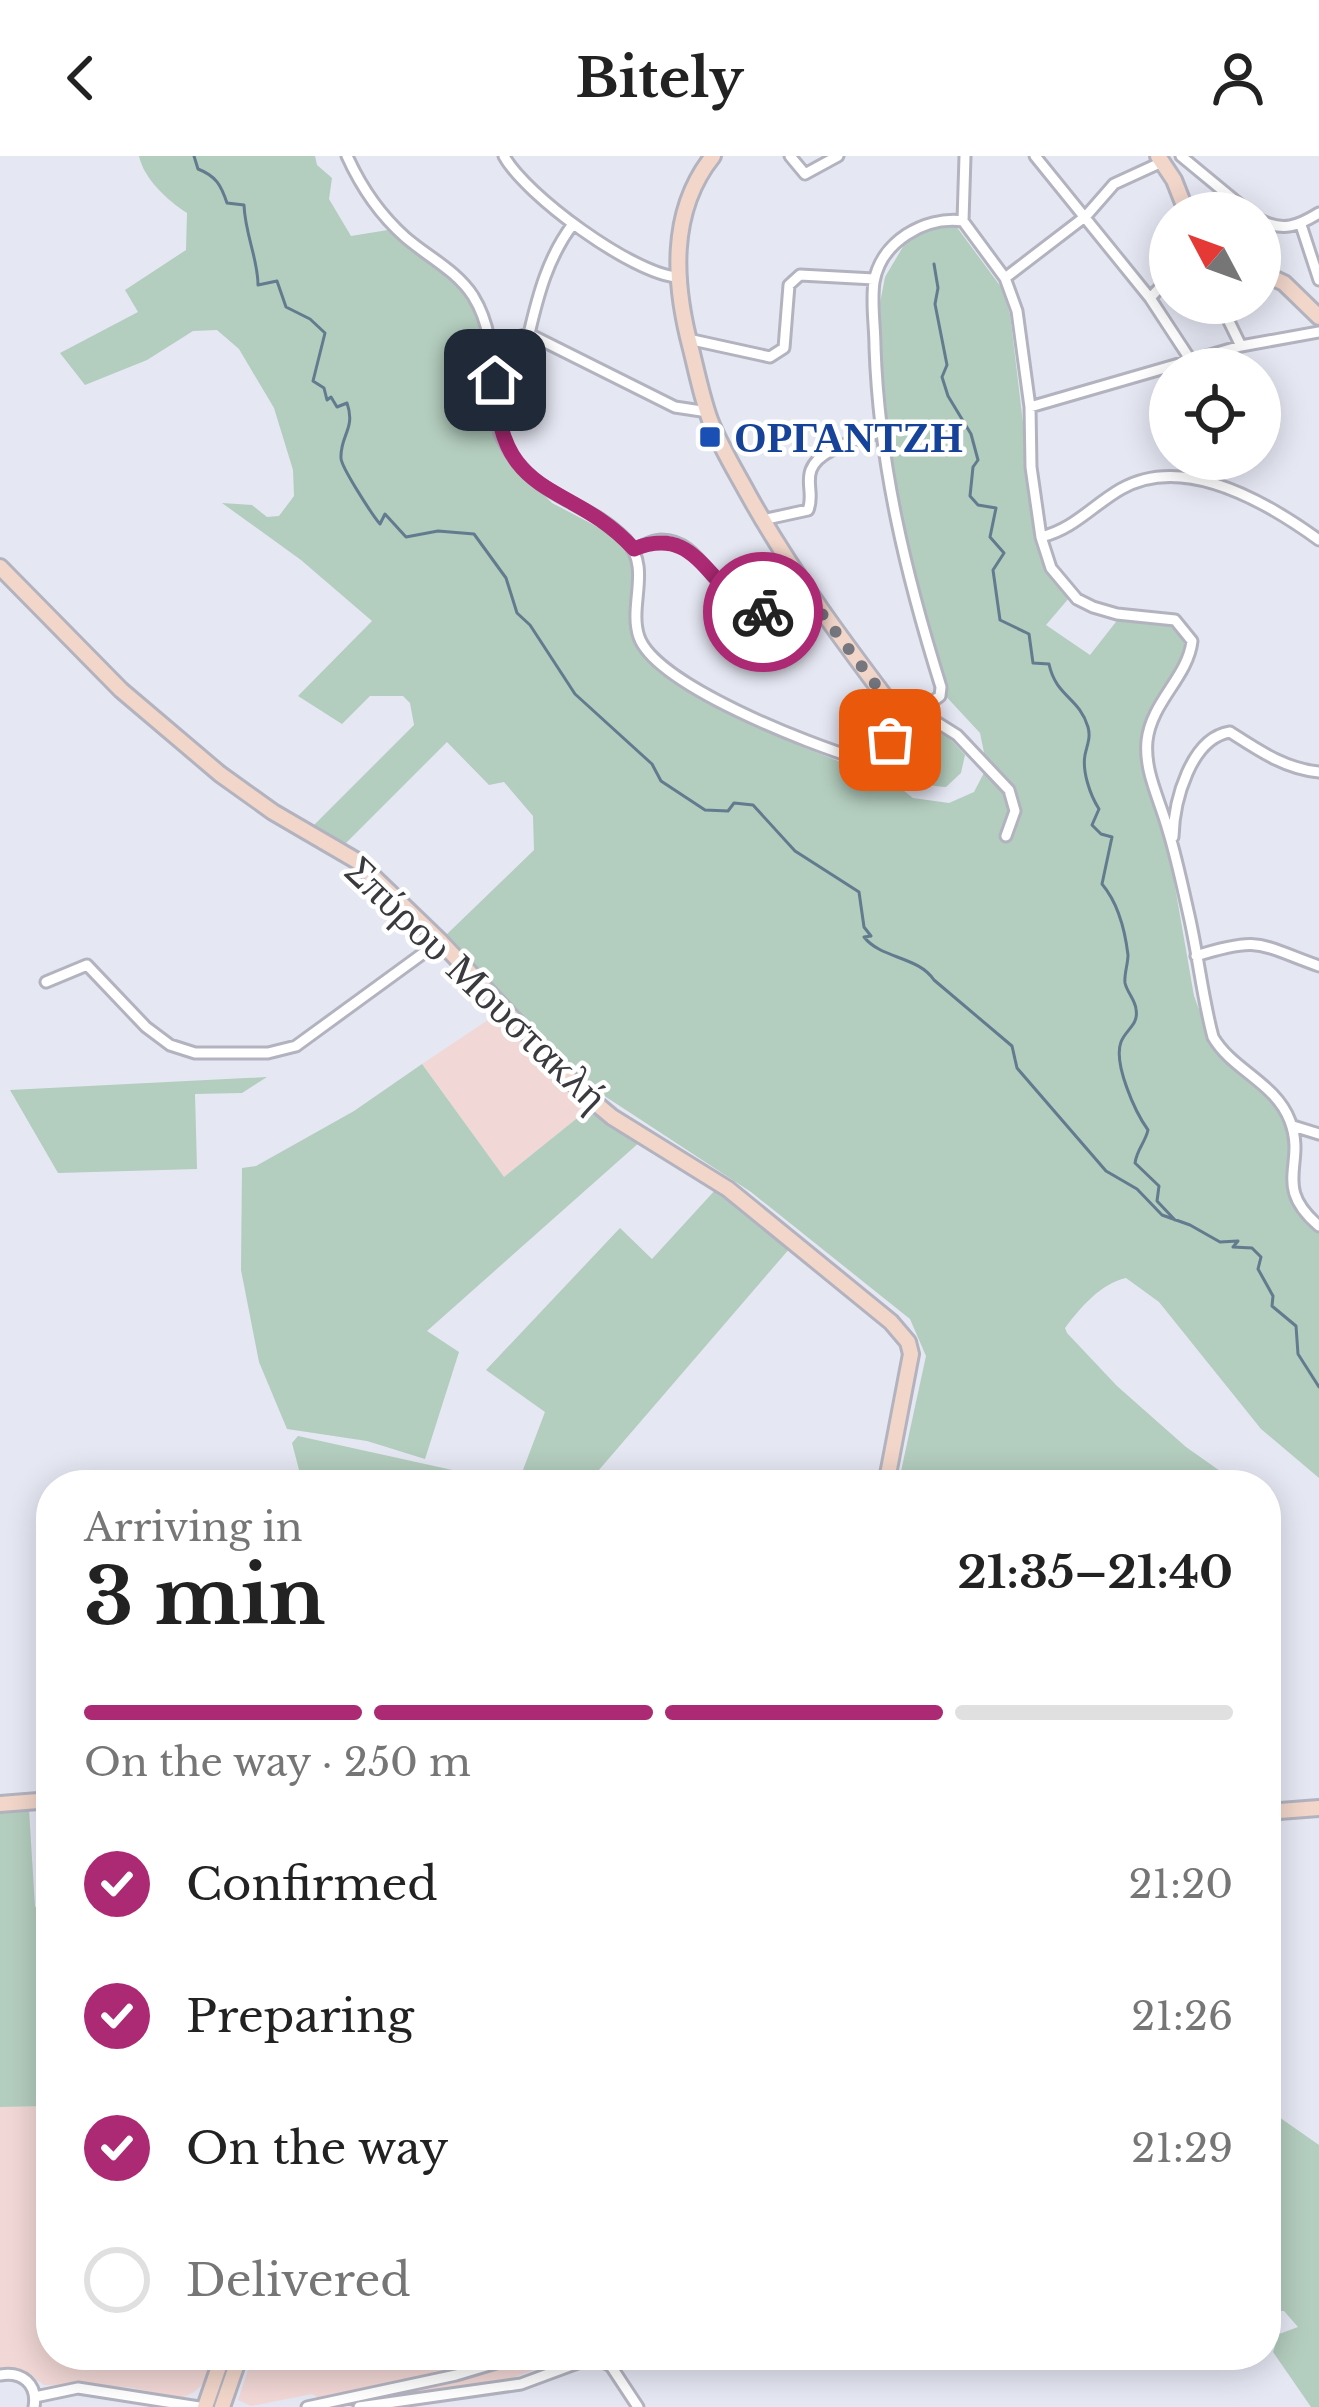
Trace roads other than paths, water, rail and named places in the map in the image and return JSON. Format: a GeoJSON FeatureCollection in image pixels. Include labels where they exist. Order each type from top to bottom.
{"type":"FeatureCollection","features":[{"type":"Feature","properties":{"kind":"street"},"geometry":{"type":"LineString","coordinates":[[347,156],[359,184],[380,213],[458,278],[474,298],[492,343],[500,433],[518,463],[555,497],[608,522],[634,549],[639,636],[649,652],[671,671],[772,726],[859,759],[881,750],[904,722],[940,695],[941,687],[891,508],[876,391],[874,279],[904,236],[935,222],[963,220]]}},
{"type":"Feature","properties":{"kind":"street"},"geometry":{"type":"LineString","coordinates":[[505,156],[513,172],[573,224],[646,271],[676,278]]}},
{"type":"Feature","properties":{"kind":"street"},"geometry":{"type":"LineString","coordinates":[[713,156],[686,209],[676,278],[708,412],[762,520],[816,606],[904,722]]}},
{"type":"Feature","properties":{"kind":"street"},"geometry":{"type":"LineString","coordinates":[[790,156],[805,174],[838,156]]}},
{"type":"Feature","properties":{"kind":"street"},"geometry":{"type":"LineString","coordinates":[[965,156],[963,220],[1005,278],[1017,311],[1030,407],[1030,467],[1051,568],[1077,599],[1117,614],[1175,620],[1192,641],[1188,657],[1157,707],[1147,746],[1153,786],[1173,854],[1204,1006],[1221,1051],[1269,1089],[1293,1126],[1294,1198],[1319,1226]]}},
{"type":"Feature","properties":{"kind":"street"},"geometry":{"type":"LineString","coordinates":[[1035,156],[1149,297]]}},
{"type":"Feature","properties":{"kind":"street"},"geometry":{"type":"LineString","coordinates":[[1181,156],[1225,192]]}},
{"type":"Feature","properties":{"kind":"street"},"geometry":{"type":"LineString","coordinates":[[1005,278],[1086,216],[1114,184],[1160,159],[1176,192]]}},
{"type":"Feature","properties":{"kind":"street"},"geometry":{"type":"LineString","coordinates":[[1281,226],[1300,225],[1319,213]]}},
{"type":"Feature","properties":{"kind":"street"},"geometry":{"type":"LineString","coordinates":[[529,334],[541,285],[561,239],[573,224]]}},
{"type":"Feature","properties":{"kind":"street"},"geometry":{"type":"LineString","coordinates":[[1300,225],[1319,280]]}},
{"type":"Feature","properties":{"kind":"street"},"geometry":{"type":"LineString","coordinates":[[688,339],[778,355],[784,348],[789,285],[794,278],[874,279]]}},
{"type":"Feature","properties":{"kind":"street"},"geometry":{"type":"LineString","coordinates":[[1281,282],[1319,316]]}},
{"type":"Feature","properties":{"kind":"street"},"geometry":{"type":"LineString","coordinates":[[1230,324],[1241,346]]}},
{"type":"Feature","properties":{"kind":"street"},"geometry":{"type":"LineString","coordinates":[[1233,348],[1319,332]]}},
{"type":"Feature","properties":{"kind":"street"},"geometry":{"type":"LineString","coordinates":[[492,343],[529,334],[675,407],[708,412]]}},
{"type":"Feature","properties":{"kind":"street"},"geometry":{"type":"LineString","coordinates":[[1030,407],[1149,371]]}},
{"type":"Feature","properties":{"kind":"street"},"geometry":{"type":"LineString","coordinates":[[762,520],[808,510],[812,466],[881,431]]}},
{"type":"Feature","properties":{"kind":"street"},"geometry":{"type":"LineString","coordinates":[[1042,537],[1074,524],[1119,490],[1154,477],[1248,494],[1319,540]]}},
{"type":"Feature","properties":{"kind":"street"},"geometry":{"type":"LineString","coordinates":[[634,549],[658,540],[677,542],[748,607],[791,613],[816,606]]}},
{"type":"Feature","properties":{"kind":"street","name":"Σπύρου Μουστακλή"},"geometry":{"type":"LineString","coordinates":[[0,567],[163,727],[273,812],[357,861],[440,941],[581,1091],[612,1117],[728,1189],[891,1322],[908,1342],[911,1366],[889,1470]]}},
{"type":"Feature","properties":{"kind":"street"},"geometry":{"type":"LineString","coordinates":[[919,711],[951,729],[1009,790],[1015,811],[1006,836]]}},
{"type":"Feature","properties":{"kind":"street"},"geometry":{"type":"LineString","coordinates":[[1173,854],[1173,827],[1192,763],[1205,740],[1230,732],[1276,760],[1319,772]]}},
{"type":"Feature","properties":{"kind":"street"},"geometry":{"type":"LineString","coordinates":[[46,982],[87,965],[146,1027],[170,1045],[195,1053],[281,1052],[440,941]]}},
{"type":"Feature","properties":{"kind":"street"},"geometry":{"type":"LineString","coordinates":[[1196,956],[1235,943],[1258,943],[1319,965]]}},
{"type":"Feature","properties":{"kind":"street"},"geometry":{"type":"LineString","coordinates":[[1293,1126],[1319,1134]]}},
{"type":"Feature","properties":{"kind":"street"},"geometry":{"type":"LineString","coordinates":[[0,1804],[36,1801]]}},
{"type":"Feature","properties":{"kind":"street"},"geometry":{"type":"LineString","coordinates":[[1281,1811],[1319,1808]]}},
{"type":"Feature","properties":{"kind":"street"},"geometry":{"type":"LineString","coordinates":[[0,2375],[23,2377],[34,2402],[72,2388],[202,2407],[217,2370]]}},
{"type":"Feature","properties":{"kind":"street"},"geometry":{"type":"LineString","coordinates":[[228,2406],[236,2370]]}},
{"type":"Feature","properties":{"kind":"street"},"geometry":{"type":"LineString","coordinates":[[307,2407],[473,2370]]}},
{"type":"Feature","properties":{"kind":"street"},"geometry":{"type":"LineString","coordinates":[[359,2407],[521,2384],[559,2370]]}},
{"type":"Feature","properties":{"kind":"street"},"geometry":{"type":"LineString","coordinates":[[614,2370],[638,2407]]}},
{"type":"Feature","properties":{"kind":"street"},"geometry":{"type":"LineString","coordinates":[[134,2396],[157,2407]]}},
{"type":"Feature","properties":{"kind":"waterway"},"geometry":{"type":"LineString","coordinates":[[194,156],[198,169],[217,182],[227,203],[244,205],[258,285],[277,281],[286,307],[325,333],[313,381],[337,407],[347,403],[350,419],[341,458],[380,524],[385,514],[406,537],[438,531],[474,534],[506,578],[517,613],[575,694],[652,764],[661,781],[705,810],[728,811],[734,803],[753,805],[795,851],[859,892],[864,927],[871,936],[864,937],[871,944],[919,966],[1012,1046],[1017,1068],[1106,1171],[1137,1189],[1162,1215],[1220,1242],[1238,1241],[1233,1247],[1252,1248],[1261,1257],[1258,1269],[1273,1296],[1272,1306],[1296,1326],[1298,1354],[1319,1387]]}},
{"type":"Feature","properties":{"kind":"waterway"},"geometry":{"type":"LineString","coordinates":[[934,264],[935,304],[947,365],[942,377],[971,434],[978,460],[970,496],[978,505],[996,508],[990,537],[1004,553],[993,570],[1000,620],[1029,634],[1033,663],[1049,664],[1057,684],[1088,727],[1085,768],[1099,809],[1092,825],[1112,837],[1102,884],[1123,927],[1128,955],[1125,983],[1136,1009],[1136,1019],[1119,1051],[1127,1087],[1148,1130],[1135,1163],[1159,1186],[1157,1201],[1175,1220]]}},
{"type":"Feature","properties":{"kind":"place","name":"ΟΡΓΑΝΤΖΗ"},"geometry":{"type":"Point","coordinates":[710,437]}}]}
